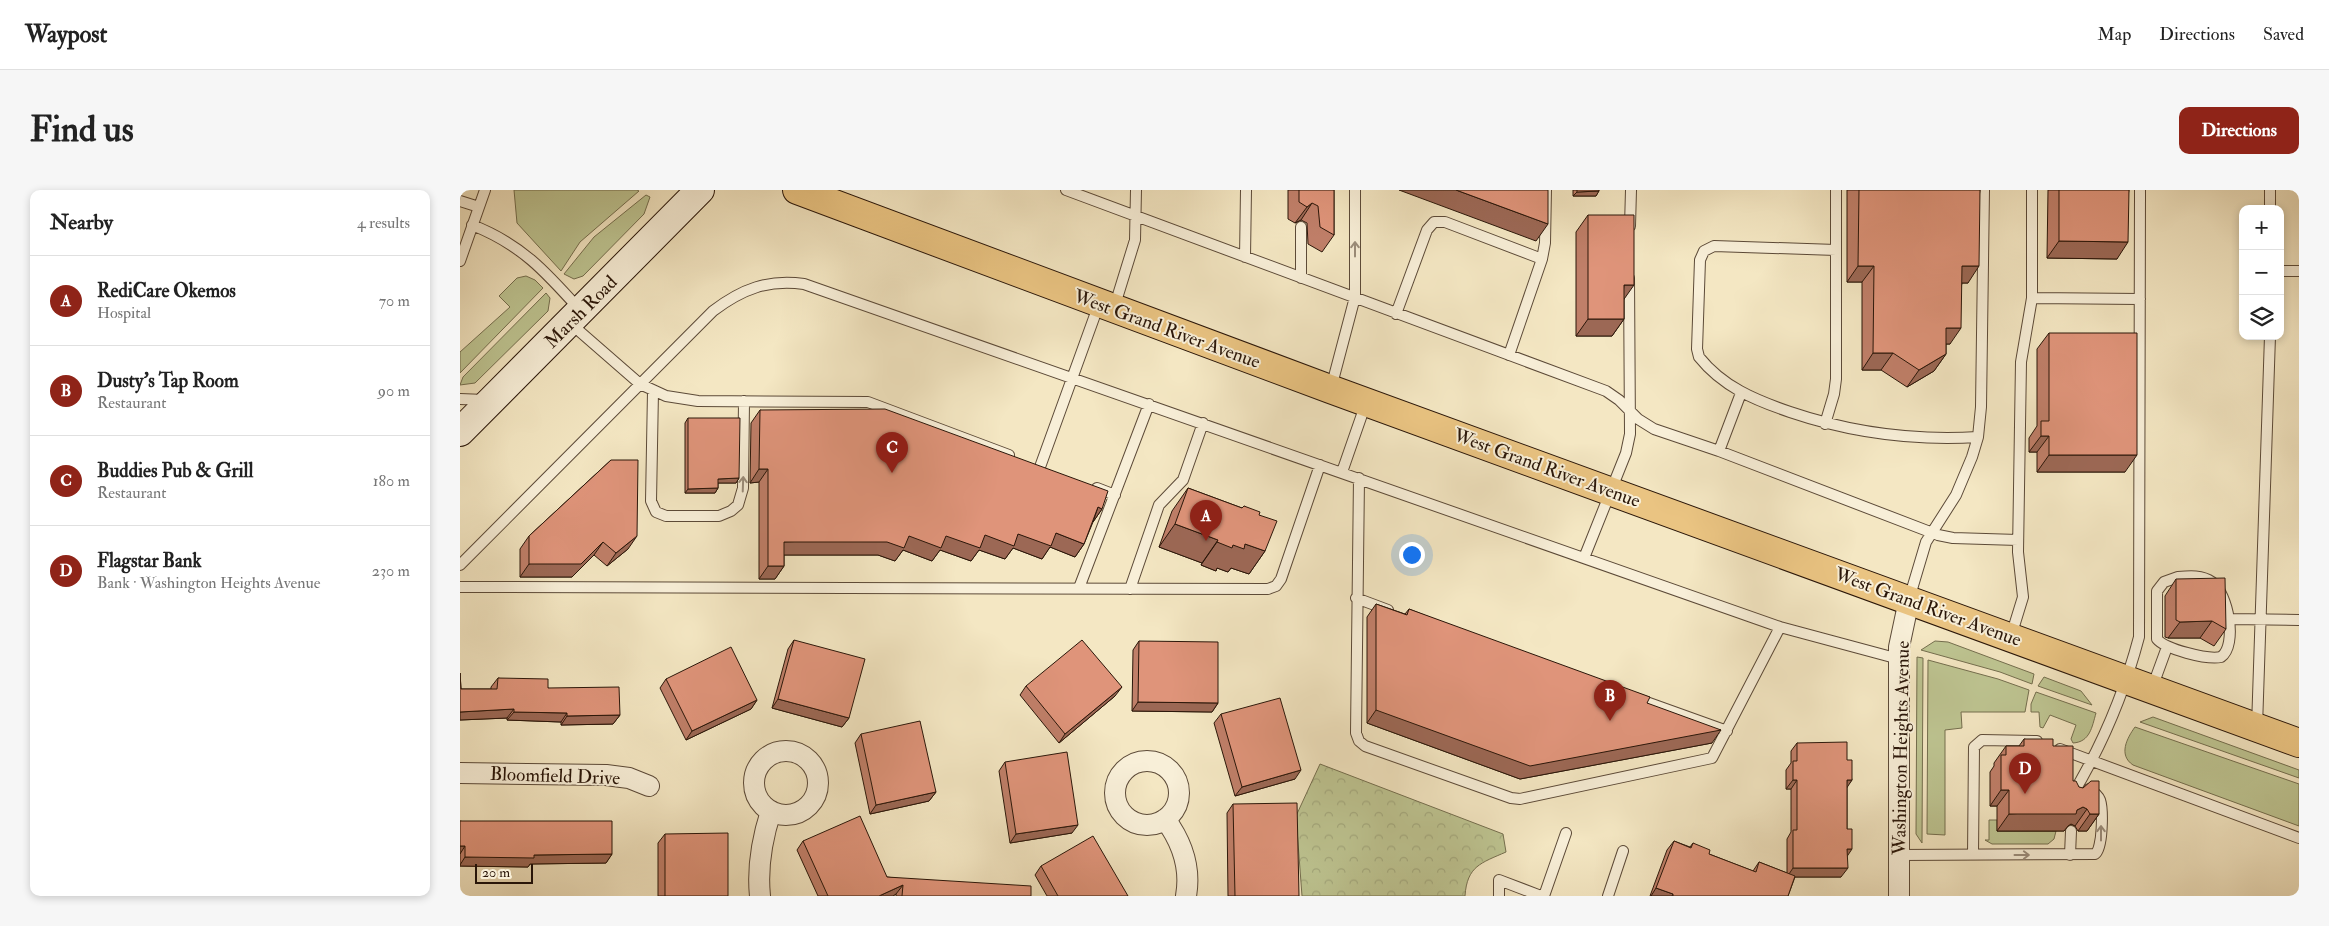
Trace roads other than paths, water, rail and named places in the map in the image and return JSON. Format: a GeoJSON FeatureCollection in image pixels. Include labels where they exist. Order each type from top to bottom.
{"type":"FeatureCollection","features":[{"type":"Feature","properties":{"kind":"main road","name":"West Grand River Avenue"},"geometry":{"type":"LineString","coordinates":[[797,190],[1106,307],[2299,743]]}},
{"type":"Feature","properties":{"kind":"street","name":"Marsh Road"},"geometry":{"type":"LineString","coordinates":[[460,432],[700,190]]}},
{"type":"Feature","properties":{"kind":"street","name":"Washington Heights Avenue"},"geometry":{"type":"LineString","coordinates":[[1899,896],[1899,647],[1909,600]]}},
{"type":"Feature","properties":{"kind":"street","name":"Bloomfield Drive"},"geometry":{"type":"LineString","coordinates":[[460,773],[606,775],[629,778],[649,786]]}},
{"type":"Feature","properties":{"kind":"street"},"geometry":{"type":"LineString","coordinates":[[760,896],[759,868],[762,845],[771,811]]}},
{"type":"Feature","properties":{"kind":"street"},"geometry":{"type":"LineString","coordinates":[[1166,819],[1179,842],[1184,857],[1187,872],[1186,896]]}},
{"type":"Feature","properties":{"kind":"lane"},"geometry":{"type":"LineString","coordinates":[[460,261],[485,190]]}},
{"type":"Feature","properties":{"kind":"lane"},"geometry":{"type":"LineString","coordinates":[[1066,190],[1606,391],[1654,429],[1719,451],[1932,533],[1953,538],[2018,540]]}},
{"type":"Feature","properties":{"kind":"lane"},"geometry":{"type":"LineString","coordinates":[[472,225],[490,232],[523,251],[537,263],[576,317],[640,384],[653,391],[682,400],[868,402],[1036,465],[1073,377],[1134,246],[1136,190]]}},
{"type":"Feature","properties":{"kind":"lane"},"geometry":{"type":"LineString","coordinates":[[1245,257],[1246,190]]}},
{"type":"Feature","properties":{"kind":"lane"},"geometry":{"type":"LineString","coordinates":[[1330,389],[1355,298],[1355,190]]}},
{"type":"Feature","properties":{"kind":"lane"},"geometry":{"type":"LineString","coordinates":[[1509,355],[1542,258],[1545,243],[1546,190]]}},
{"type":"Feature","properties":{"kind":"lane"},"geometry":{"type":"LineString","coordinates":[[1630,238],[1631,190]]}},
{"type":"Feature","properties":{"kind":"lane"},"geometry":{"type":"LineString","coordinates":[[1825,424],[1834,394],[1836,379],[1836,190]]}},
{"type":"Feature","properties":{"kind":"lane"},"geometry":{"type":"LineString","coordinates":[[1909,600],[1923,552],[1932,533],[1956,495],[1972,457],[1978,436],[1981,407],[1984,190]]}},
{"type":"Feature","properties":{"kind":"lane"},"geometry":{"type":"LineString","coordinates":[[2010,637],[2023,597],[2018,540],[2022,353],[2031,318],[2032,190]]}},
{"type":"Feature","properties":{"kind":"lane"},"geometry":{"type":"LineString","coordinates":[[2139,684],[2140,190]]}},
{"type":"Feature","properties":{"kind":"lane"},"geometry":{"type":"LineString","coordinates":[[2270,190],[2270,205]]}},
{"type":"Feature","properties":{"kind":"lane"},"geometry":{"type":"LineString","coordinates":[[460,201],[479,208]]}},
{"type":"Feature","properties":{"kind":"lane"},"geometry":{"type":"LineString","coordinates":[[1396,314],[1427,230],[1434,222],[1445,222],[1542,258]]}},
{"type":"Feature","properties":{"kind":"lane"},"geometry":{"type":"LineString","coordinates":[[1301,227],[1301,278]]}},
{"type":"Feature","properties":{"kind":"lane"},"geometry":{"type":"LineString","coordinates":[[1836,250],[1714,246],[1704,250],[1701,255],[1698,354],[1702,361],[1741,393],[1825,424],[1900,437],[1978,436]]}},
{"type":"Feature","properties":{"kind":"lane"},"geometry":{"type":"LineString","coordinates":[[1584,558],[1628,444],[1632,413],[1628,375],[1630,266]]}},
{"type":"Feature","properties":{"kind":"lane"},"geometry":{"type":"LineString","coordinates":[[2284,271],[2299,271]]}},
{"type":"Feature","properties":{"kind":"lane"},"geometry":{"type":"LineString","coordinates":[[460,565],[713,310],[750,288],[777,282],[804,284],[1150,404],[1780,627],[1899,659]]}},
{"type":"Feature","properties":{"kind":"lane"},"geometry":{"type":"LineString","coordinates":[[2032,298],[2140,299]]}},
{"type":"Feature","properties":{"kind":"lane"},"geometry":{"type":"LineString","coordinates":[[2257,728],[2270,340]]}},
{"type":"Feature","properties":{"kind":"lane"},"geometry":{"type":"LineString","coordinates":[[653,391],[653,507],[660,515],[666,516],[714,516],[727,513],[735,508],[743,492],[744,401]]}},
{"type":"Feature","properties":{"kind":"lane"},"geometry":{"type":"LineString","coordinates":[[1719,451],[1741,393]]}},
{"type":"Feature","properties":{"kind":"lane"},"geometry":{"type":"LineString","coordinates":[[460,399],[491,401]]}},
{"type":"Feature","properties":{"kind":"lane"},"geometry":{"type":"LineString","coordinates":[[1342,472],[1366,402]]}},
{"type":"Feature","properties":{"kind":"lane"},"geometry":{"type":"LineString","coordinates":[[1079,588],[1150,404]]}},
{"type":"Feature","properties":{"kind":"lane"},"geometry":{"type":"LineString","coordinates":[[1130,589],[1158,507],[1183,480],[1203,423]]}},
{"type":"Feature","properties":{"kind":"lane"},"geometry":{"type":"LineString","coordinates":[[460,588],[1268,589],[1276,586],[1281,579],[1320,465]]}},
{"type":"Feature","properties":{"kind":"lane"},"geometry":{"type":"LineString","coordinates":[[1359,478],[1356,598],[1356,733],[1359,741],[1365,746],[1517,799],[1706,760],[1714,755],[1780,627]]}},
{"type":"Feature","properties":{"kind":"lane"},"geometry":{"type":"LineString","coordinates":[[1087,484],[1115,495]]}},
{"type":"Feature","properties":{"kind":"lane"},"geometry":{"type":"LineString","coordinates":[[2192,576],[2212,581],[2224,595],[2228,619],[2228,646],[2220,657],[2210,657],[2167,647],[2156,639],[2155,634],[2156,594],[2158,587],[2168,580],[2192,576]]}},
{"type":"Feature","properties":{"kind":"lane"},"geometry":{"type":"LineString","coordinates":[[1356,598],[1397,613]]}},
{"type":"Feature","properties":{"kind":"lane"},"geometry":{"type":"LineString","coordinates":[[2228,619],[2299,620]]}},
{"type":"Feature","properties":{"kind":"lane"},"geometry":{"type":"LineString","coordinates":[[2071,798],[2139,684],[2167,647]]}},
{"type":"Feature","properties":{"kind":"lane"},"geometry":{"type":"LineString","coordinates":[[1621,693],[1727,731]]}},
{"type":"Feature","properties":{"kind":"lane"},"geometry":{"type":"LineString","coordinates":[[1973,856],[1974,750],[1978,742],[2033,740],[2299,838]]}},
{"type":"Feature","properties":{"kind":"lane"},"geometry":{"type":"LineString","coordinates":[[1899,855],[2095,854],[2101,846],[2100,799],[2095,793],[2080,783]]}},
{"type":"Feature","properties":{"kind":"lane"},"geometry":{"type":"LineString","coordinates":[[2070,855],[2071,831]]}},
{"type":"Feature","properties":{"kind":"lane"},"geometry":{"type":"LineString","coordinates":[[1499,896],[1499,880],[1543,896],[1566,833]]}},
{"type":"Feature","properties":{"kind":"lane"},"geometry":{"type":"LineString","coordinates":[[1608,896],[1623,851]]}},
{"type":"Feature","properties":{"kind":"place","name":"Buddies Pub & Grill"},"geometry":{"type":"Point","coordinates":[892,473]}},
{"type":"Feature","properties":{"kind":"place","name":"RediCare Okemos"},"geometry":{"type":"Point","coordinates":[1206,541]}},
{"type":"Feature","properties":{"kind":"place","name":"Dusty's Tap Room"},"geometry":{"type":"Point","coordinates":[1610,721]}},
{"type":"Feature","properties":{"kind":"place","name":"Flagstar Bank"},"geometry":{"type":"Point","coordinates":[2025,794]}}]}
